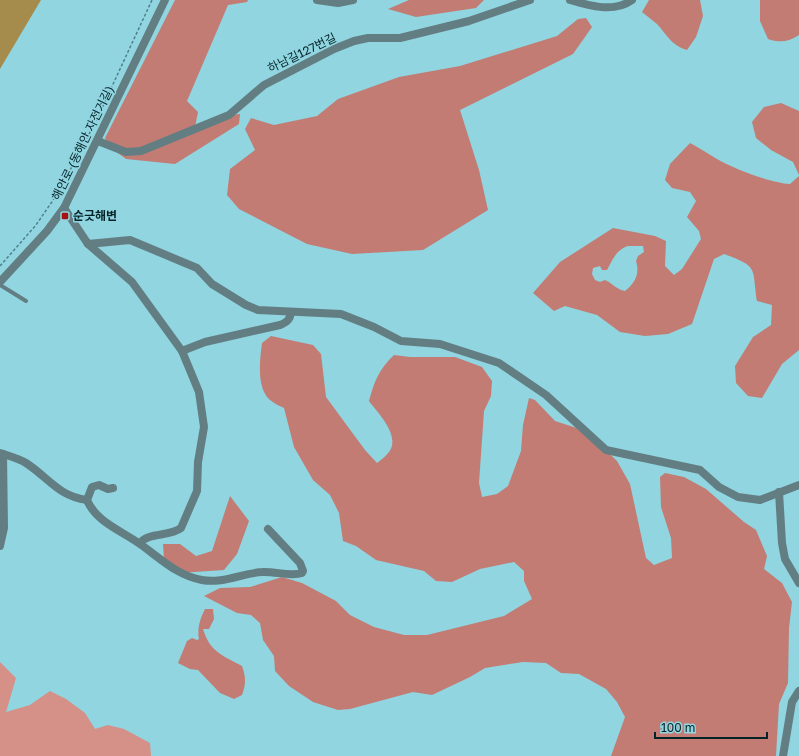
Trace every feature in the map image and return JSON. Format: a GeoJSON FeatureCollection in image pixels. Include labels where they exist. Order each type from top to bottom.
{"type":"FeatureCollection","features":[{"type":"Feature","properties":{"kind":"street","name":"해안로 (동해안 자전거길)"},"geometry":{"type":"LineString","coordinates":[[0,282],[47,231],[64,208],[98,142],[166,0]]}},
{"type":"Feature","properties":{"kind":"street"},"geometry":{"type":"LineString","coordinates":[[317,0],[331,2],[351,1]]}},
{"type":"Feature","properties":{"kind":"street","name":"하남길127번길"},"geometry":{"type":"LineString","coordinates":[[98,142],[126,152],[141,151],[229,115],[264,85],[334,49],[354,41],[368,38],[400,38],[469,21],[530,0]]}},
{"type":"Feature","properties":{"kind":"street"},"geometry":{"type":"LineString","coordinates":[[570,0],[600,8],[615,8],[632,0]]}},
{"type":"Feature","properties":{"kind":"street"},"geometry":{"type":"LineString","coordinates":[[64,208],[88,244],[132,282],[182,351],[199,392],[204,427],[198,462],[196,491],[181,528],[172,533],[148,537],[140,543]]}},
{"type":"Feature","properties":{"kind":"street"},"geometry":{"type":"LineString","coordinates":[[88,244],[130,240],[197,268],[212,284],[246,305],[258,310],[341,314],[374,327],[401,341],[440,344],[499,363],[546,395],[606,450],[700,470],[719,488],[738,496],[760,500],[799,485]]}},
{"type":"Feature","properties":{"kind":"street"},"geometry":{"type":"LineString","coordinates":[[182,351],[205,342],[287,323],[291,318],[291,312]]}},
{"type":"Feature","properties":{"kind":"street"},"geometry":{"type":"LineString","coordinates":[[0,546],[4,528],[2,454],[27,464],[69,496],[87,500]]}},
{"type":"Feature","properties":{"kind":"street"},"geometry":{"type":"LineString","coordinates":[[113,488],[108,488],[98,484],[92,487],[87,500],[89,505],[102,519],[114,528],[140,543],[172,569],[201,580],[209,581],[230,579],[260,572],[297,575],[302,573],[303,570],[300,563],[268,529]]}},
{"type":"Feature","properties":{"kind":"street"},"geometry":{"type":"LineString","coordinates":[[779,492],[782,542],[785,559],[799,583]]}},
{"type":"Feature","properties":{"kind":"street"},"geometry":{"type":"LineString","coordinates":[[782,756],[792,702],[799,691]]}},
{"type":"Feature","properties":{"kind":"lane"},"geometry":{"type":"LineString","coordinates":[[0,285],[26,301]]}},
{"type":"Feature","properties":{"kind":"path"},"geometry":{"type":"LineString","coordinates":[[0,266],[36,225],[58,193],[96,122],[152,0]]}},
{"type":"Feature","properties":{"kind":"shaded area"},"geometry":{"type":"Polygon","coordinates":[[[0,0],[41,0],[0,69],[0,0]]]}},
{"type":"Feature","properties":{"kind":"shaded area"},"geometry":{"type":"Polygon","coordinates":[[[175,0],[248,0],[247,2],[228,5],[187,101],[198,112],[195,127],[229,115],[240,114],[239,124],[175,164],[126,159],[111,148],[105,138],[175,0]]]}},
{"type":"Feature","properties":{"kind":"shaded area"},"geometry":{"type":"Polygon","coordinates":[[[409,0],[484,0],[476,8],[416,17],[388,9],[409,0]]]}},
{"type":"Feature","properties":{"kind":"shaded area"},"geometry":{"type":"Polygon","coordinates":[[[649,0],[700,0],[703,16],[696,37],[687,50],[677,46],[657,24],[642,12],[649,0]]]}},
{"type":"Feature","properties":{"kind":"shaded area"},"geometry":{"type":"Polygon","coordinates":[[[760,0],[799,0],[799,35],[784,41],[768,39],[760,21],[760,0]]]}},
{"type":"Feature","properties":{"kind":"shaded area"},"geometry":{"type":"Polygon","coordinates":[[[586,18],[592,27],[573,54],[460,110],[479,170],[488,210],[423,250],[352,254],[307,244],[239,209],[227,195],[230,169],[255,150],[245,129],[251,118],[274,125],[317,116],[338,99],[399,77],[460,66],[557,36],[578,19],[586,18]]]}},
{"type":"Feature","properties":{"kind":"shaded area"},"geometry":{"type":"Polygon","coordinates":[[[781,103],[799,111],[799,175],[793,162],[771,150],[756,138],[752,122],[764,107],[781,103]]]}},
{"type":"Feature","properties":{"kind":"shaded area"},"geometry":{"type":"Polygon","coordinates":[[[690,143],[724,163],[763,178],[790,184],[799,176],[799,350],[782,364],[762,398],[748,396],[736,383],[735,366],[753,337],[771,325],[772,305],[757,301],[752,270],[749,266],[735,258],[724,254],[714,259],[692,324],[668,334],[645,336],[620,332],[597,315],[565,306],[554,311],[533,293],[560,262],[613,228],[655,236],[666,241],[665,266],[674,275],[682,269],[701,239],[699,231],[687,217],[696,201],[690,192],[672,188],[665,180],[670,164],[690,143]],[[628,246],[620,250],[615,255],[607,270],[602,270],[600,266],[593,268],[592,274],[595,280],[600,282],[605,280],[625,291],[632,285],[636,278],[636,261],[638,256],[644,252],[643,246],[628,246]]]}},
{"type":"Feature","properties":{"kind":"shaded area"},"geometry":{"type":"Polygon","coordinates":[[[271,336],[313,345],[321,354],[326,397],[365,450],[377,463],[389,452],[392,446],[392,439],[387,425],[369,401],[375,382],[384,365],[394,355],[410,357],[455,357],[482,367],[492,381],[491,396],[484,411],[479,483],[482,497],[497,494],[508,486],[521,451],[523,425],[529,398],[535,400],[555,421],[586,431],[617,461],[630,484],[646,558],[654,565],[672,558],[671,538],[661,507],[660,477],[665,473],[684,477],[706,489],[744,522],[756,530],[767,556],[764,569],[782,583],[792,602],[789,628],[788,683],[779,704],[776,756],[611,756],[625,717],[617,702],[606,689],[579,674],[561,673],[546,663],[523,662],[485,668],[470,677],[432,695],[413,692],[350,709],[338,710],[313,702],[289,686],[275,671],[274,656],[263,640],[260,623],[251,615],[237,613],[204,596],[220,588],[250,587],[282,577],[302,583],[336,601],[350,615],[374,627],[404,635],[427,635],[504,616],[532,599],[524,581],[524,571],[514,562],[480,569],[452,582],[436,581],[424,571],[376,560],[356,546],[343,541],[339,513],[330,495],[313,480],[294,447],[284,408],[270,400],[263,388],[260,373],[262,343],[271,336]]]}},
{"type":"Feature","properties":{"kind":"shaded area"},"geometry":{"type":"Polygon","coordinates":[[[230,496],[249,521],[237,554],[224,570],[179,573],[164,560],[163,544],[180,544],[196,556],[212,551],[230,496]]]}},
{"type":"Feature","properties":{"kind":"shaded area"},"geometry":{"type":"Polygon","coordinates":[[[205,609],[213,609],[214,619],[209,629],[203,629],[209,643],[223,656],[242,666],[245,684],[242,695],[234,699],[220,693],[198,670],[190,669],[178,663],[187,641],[192,638],[197,640],[199,639],[199,624],[205,609]]]}},
{"type":"Feature","properties":{"kind":"shaded area"},"geometry":{"type":"Polygon","coordinates":[[[0,662],[16,678],[6,712],[30,705],[50,691],[66,699],[85,713],[95,729],[108,725],[124,729],[150,743],[151,756],[0,756],[0,662]]]}},
{"type":"Feature","properties":{"kind":"place","name":"순긋해변"},"geometry":{"type":"Point","coordinates":[65,216]}}]}
